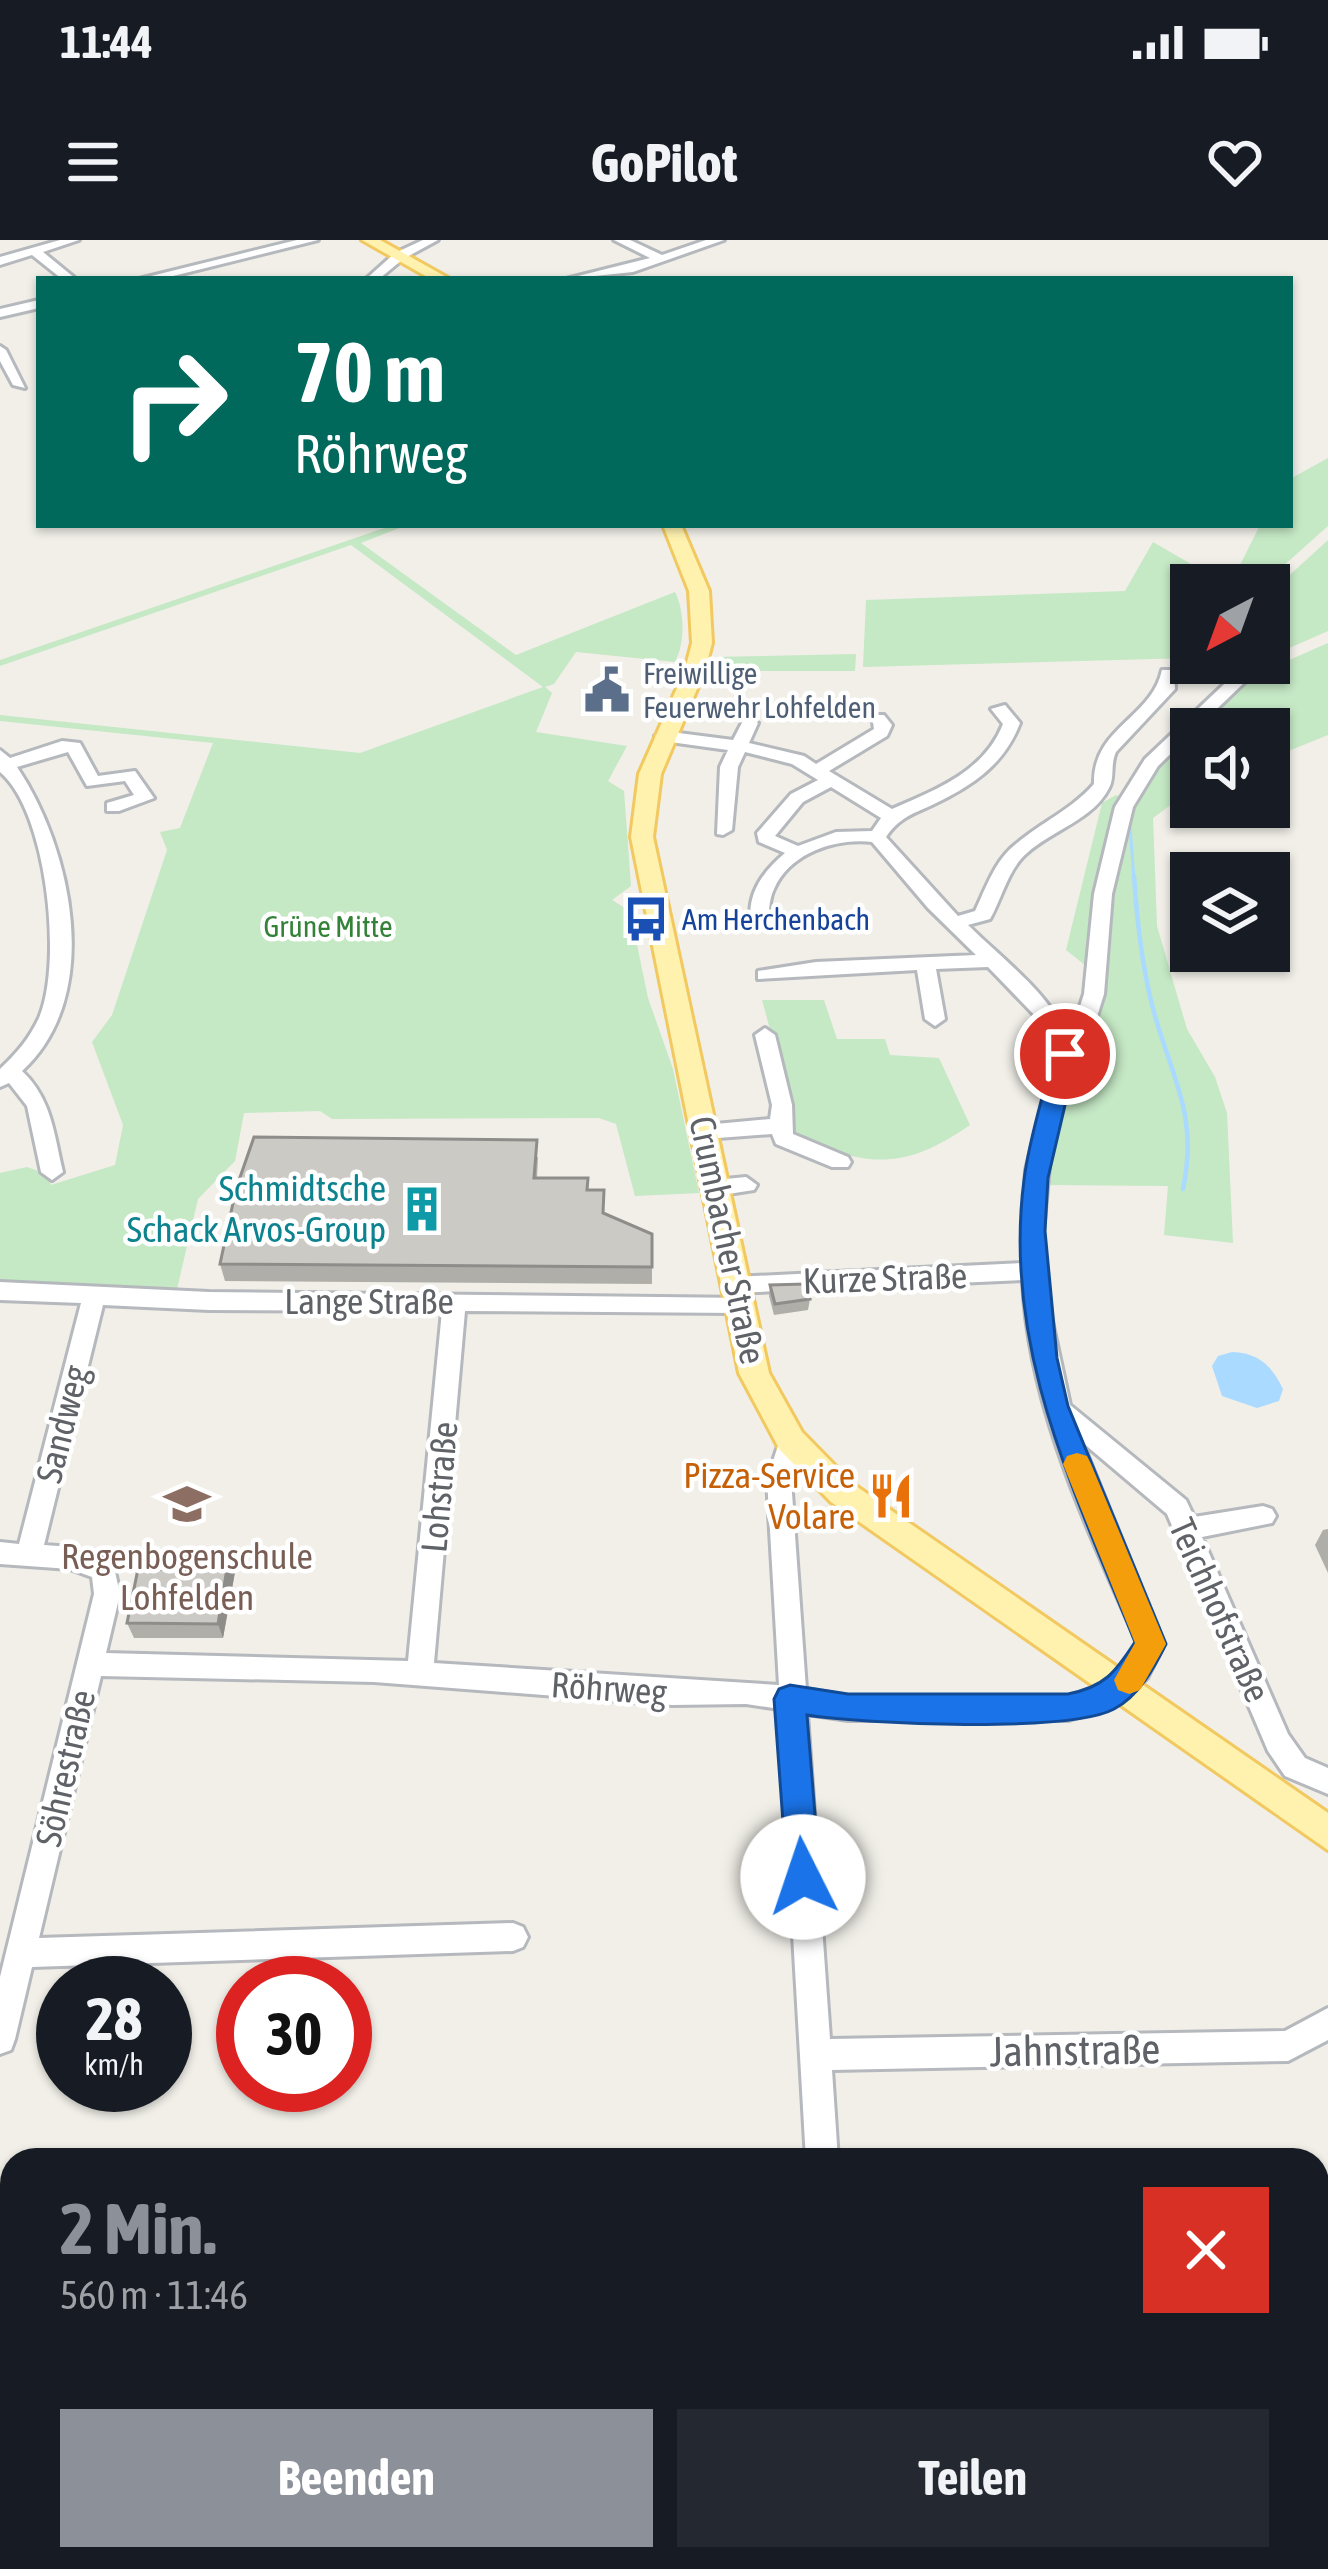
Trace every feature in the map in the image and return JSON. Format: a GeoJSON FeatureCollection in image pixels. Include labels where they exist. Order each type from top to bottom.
{"type":"FeatureCollection","features":[{"type":"Feature","properties":{"kind":"main road"},"geometry":{"type":"LineString","coordinates":[[369,240],[436,276]]}},
{"type":"Feature","properties":{"kind":"main road","name":"Crumbacher Straße"},"geometry":{"type":"LineString","coordinates":[[673,528],[704,611],[695,670],[644,785],[642,837],[754,1373],[791,1441],[842,1492],[1328,1833]]}},
{"type":"Feature","properties":{"kind":"street"},"geometry":{"type":"LineString","coordinates":[[0,261],[73,240]]}},
{"type":"Feature","properties":{"kind":"street"},"geometry":{"type":"LineString","coordinates":[[175,276],[312,240]]}},
{"type":"Feature","properties":{"kind":"street"},"geometry":{"type":"LineString","coordinates":[[376,276],[399,256],[432,240]]}},
{"type":"Feature","properties":{"kind":"street"},"geometry":{"type":"LineString","coordinates":[[620,240],[659,259]]}},
{"type":"Feature","properties":{"kind":"street"},"geometry":{"type":"LineString","coordinates":[[585,276],[718,240]]}},
{"type":"Feature","properties":{"kind":"street"},"geometry":{"type":"LineString","coordinates":[[33,250],[66,276]]}},
{"type":"Feature","properties":{"kind":"street"},"geometry":{"type":"LineString","coordinates":[[0,313],[36,305]]}},
{"type":"Feature","properties":{"kind":"street"},"geometry":{"type":"LineString","coordinates":[[0,350],[20,385]]}},
{"type":"Feature","properties":{"kind":"street"},"geometry":{"type":"LineString","coordinates":[[0,389],[36,382]]}},
{"type":"Feature","properties":{"kind":"street"},"geometry":{"type":"LineString","coordinates":[[955,923],[983,915],[1006,865],[1021,848],[1082,809],[1103,785],[1102,763],[1108,751],[1169,686],[1168,673]]}},
{"type":"Feature","properties":{"kind":"street"},"geometry":{"type":"LineString","coordinates":[[1122,1688],[1150,1644],[1055,1406],[1044,1358],[1036,1271],[1037,1167],[1065,1054],[1079,1042],[1094,994],[1103,894],[1124,807],[1150,763],[1237,684]]}},
{"type":"Feature","properties":{"kind":"street"},"geometry":{"type":"LineString","coordinates":[[877,836],[891,816],[983,770],[1008,740],[1012,724],[1000,709]]}},
{"type":"Feature","properties":{"kind":"street"},"geometry":{"type":"LineString","coordinates":[[797,852],[765,838],[766,833],[797,798],[881,732],[884,725],[878,719]]}},
{"type":"Feature","properties":{"kind":"street"},"geometry":{"type":"LineString","coordinates":[[723,830],[722,802],[737,745],[750,723]]}},
{"type":"Feature","properties":{"kind":"street"},"geometry":{"type":"LineString","coordinates":[[663,736],[737,745],[825,774],[891,816]]}},
{"type":"Feature","properties":{"kind":"street"},"geometry":{"type":"LineString","coordinates":[[52,1172],[42,1108],[31,1088],[6,1077],[42,1028],[57,986],[61,932],[55,874],[44,831],[3,762],[74,747],[93,782],[129,776],[145,798],[112,807]]}},
{"type":"Feature","properties":{"kind":"street"},"geometry":{"type":"LineString","coordinates":[[759,922],[756,902],[762,890],[797,852],[840,834],[877,836],[1052,1022],[1065,1054]]}},
{"type":"Feature","properties":{"kind":"street"},"geometry":{"type":"LineString","coordinates":[[765,975],[816,968],[990,961]]}},
{"type":"Feature","properties":{"kind":"street"},"geometry":{"type":"LineString","coordinates":[[926,967],[934,1019]]}},
{"type":"Feature","properties":{"kind":"street"},"geometry":{"type":"LineString","coordinates":[[765,1034],[782,1105],[784,1139],[840,1162]]}},
{"type":"Feature","properties":{"kind":"street"},"geometry":{"type":"LineString","coordinates":[[704,1132],[780,1126]]}},
{"type":"Feature","properties":{"kind":"street"},"geometry":{"type":"LineString","coordinates":[[715,1188],[746,1185]]}},
{"type":"Feature","properties":{"kind":"street","name":"Kurze Straße"},"geometry":{"type":"LineString","coordinates":[[736,1295],[1036,1271]]}},
{"type":"Feature","properties":{"kind":"street","name":"Lange Straße"},"geometry":{"type":"LineString","coordinates":[[0,1291],[454,1301],[736,1295]]}},
{"type":"Feature","properties":{"kind":"street","name":"Sandweg"},"geometry":{"type":"LineString","coordinates":[[31,1552],[94,1296]]}},
{"type":"Feature","properties":{"kind":"street","name":"Lohstraße"},"geometry":{"type":"LineString","coordinates":[[420,1673],[454,1301]]}},
{"type":"Feature","properties":{"kind":"street","name":"Teichhofstraße"},"geometry":{"type":"LineString","coordinates":[[1055,1406],[1177,1507],[1278,1742],[1295,1767],[1322,1779]]}},
{"type":"Feature","properties":{"kind":"street"},"geometry":{"type":"LineString","coordinates":[[791,1441],[779,1479],[821,2148]]}},
{"type":"Feature","properties":{"kind":"street"},"geometry":{"type":"LineString","coordinates":[[1186,1529],[1263,1516]]}},
{"type":"Feature","properties":{"kind":"street"},"geometry":{"type":"LineString","coordinates":[[0,1552],[31,1552]]}},
{"type":"Feature","properties":{"kind":"street","name":"Söhrestraße"},"geometry":{"type":"LineString","coordinates":[[0,2039],[107,1594],[104,1570],[72,1558],[31,1552]]}},
{"type":"Feature","properties":{"kind":"street","name":"Röhrweg"},"geometry":{"type":"LineString","coordinates":[[90,1664],[420,1673],[790,1699],[848,1708],[1068,1708],[1101,1701],[1122,1688]]}},
{"type":"Feature","properties":{"kind":"street"},"geometry":{"type":"LineString","coordinates":[[1294,1808],[1322,1779]]}},
{"type":"Feature","properties":{"kind":"street"},"geometry":{"type":"LineString","coordinates":[[23,1953],[447,1935],[513,1937]]}},
{"type":"Feature","properties":{"kind":"street","name":"Jahnstraße"},"geometry":{"type":"LineString","coordinates":[[816,2055],[1288,2046],[1328,2023]]}},
{"type":"Feature","properties":{"kind":"green space"},"geometry":{"type":"Polygon","coordinates":[[[1328,458],[1328,526],[1285,564],[1240,564],[1258,528],[1293,528],[1293,477],[1328,458]]]}},
{"type":"Feature","properties":{"kind":"green space","name":"Grüne Mitte"},"geometry":{"type":"Polygon","coordinates":[[[384,528],[399,528],[361,543],[516,655],[675,592],[682,627],[675,662],[576,652],[554,684],[545,687],[552,693],[536,732],[627,746],[608,781],[624,791],[631,886],[612,900],[630,911],[648,998],[673,1069],[699,1193],[635,1196],[616,1124],[599,1118],[332,1119],[320,1111],[244,1113],[235,1161],[198,1199],[177,1289],[0,1282],[0,1173],[27,1167],[47,1174],[51,1185],[115,1165],[123,1125],[92,1042],[112,1015],[167,850],[160,832],[180,828],[213,743],[0,721],[0,715],[360,753],[543,687],[351,545],[0,666],[0,660],[384,528]]]}},
{"type":"Feature","properties":{"kind":"green space"},"geometry":{"type":"Polygon","coordinates":[[[1328,540],[1328,631],[1290,648],[1290,575],[1328,540]]]}},
{"type":"Feature","properties":{"kind":"green space"},"geometry":{"type":"Polygon","coordinates":[[[1153,542],[1191,564],[1170,564],[1170,659],[863,667],[866,600],[1125,591],[1153,542]]]}},
{"type":"Feature","properties":{"kind":"green space"},"geometry":{"type":"Polygon","coordinates":[[[1328,643],[1328,735],[1290,750],[1290,708],[1219,708],[1242,684],[1290,684],[1290,660],[1328,643]]]}},
{"type":"Feature","properties":{"kind":"green space"},"geometry":{"type":"Polygon","coordinates":[[[856,654],[855,671],[717,671],[713,657],[856,654]]]}},
{"type":"Feature","properties":{"kind":"green space"},"geometry":{"type":"Polygon","coordinates":[[[1170,756],[1170,805],[1153,818],[1157,926],[1187,1029],[1215,1077],[1227,1113],[1233,1243],[1164,1235],[1168,1186],[1049,1185],[1054,1136],[1091,1047],[1100,977],[1066,950],[1102,803],[1116,795],[1134,802],[1149,776],[1170,756]]]}},
{"type":"Feature","properties":{"kind":"green space"},"geometry":{"type":"Polygon","coordinates":[[[762,1000],[824,1000],[837,1039],[885,1039],[890,1055],[939,1058],[970,1125],[924,1151],[884,1160],[843,1154],[793,1137],[795,1121],[762,1000]]]}},
{"type":"Feature","properties":{"kind":"water"},"geometry":{"type":"Polygon","coordinates":[[[1250,1355],[1269,1367],[1283,1389],[1279,1401],[1257,1408],[1222,1396],[1212,1366],[1218,1356],[1250,1355]]]}},
{"type":"Feature","properties":{"kind":"building","name":"Schmidtsche Schack Arvos-Group"},"geometry":{"type":"Polygon","coordinates":[[[254,1137],[537,1140],[534,1178],[588,1178],[587,1190],[604,1190],[603,1213],[652,1234],[652,1267],[220,1264],[236,1189],[254,1137]]]}},
{"type":"Feature","properties":{"kind":"building"},"geometry":{"type":"Polygon","coordinates":[[[805,1284],[810,1299],[775,1304],[770,1285],[805,1284]]]}},
{"type":"Feature","properties":{"kind":"building"},"geometry":{"type":"Polygon","coordinates":[[[204,1556],[229,1556],[218,1624],[127,1623],[138,1569],[202,1570],[204,1556]]]}},
{"type":"Feature","properties":{"kind":"waterway"},"geometry":{"type":"LineString","coordinates":[[1130,827],[1134,879]]}},
{"type":"Feature","properties":{"kind":"waterway"},"geometry":{"type":"LineString","coordinates":[[1134,876],[1147,981],[1186,1120],[1183,1189]]}},
{"type":"Feature","properties":{"kind":"slow traffic"},"geometry":{"type":"LineString","coordinates":[[1077,1464],[1150,1644],[1129,1680]]}},
{"type":"Feature","properties":{"kind":"place","name":"Freiwillige Feuerwehr Lohfelden"},"geometry":{"type":"Point","coordinates":[607,690]}},
{"type":"Feature","properties":{"kind":"place","name":"Am Herchenbach"},"geometry":{"type":"Point","coordinates":[646,919]}},
{"type":"Feature","properties":{"kind":"place","name":"Schmidtsche Schack Arvos-Group"},"geometry":{"type":"Point","coordinates":[422,1209]}},
{"type":"Feature","properties":{"kind":"place","name":"Pizza-Service Volare"},"geometry":{"type":"Point","coordinates":[891,1496]}},
{"type":"Feature","properties":{"kind":"place","name":"Regenbogenschule Lohfelden"},"geometry":{"type":"Point","coordinates":[187,1504]}},
{"type":"Feature","properties":{"kind":"route"},"geometry":{"type":"LineString","coordinates":[[803,1877],[790,1699],[848,1708],[1068,1708],[1101,1701],[1122,1688],[1146,1658],[1150,1644],[1055,1406],[1044,1358],[1033,1231],[1036,1178],[1065,1054]]}}]}
